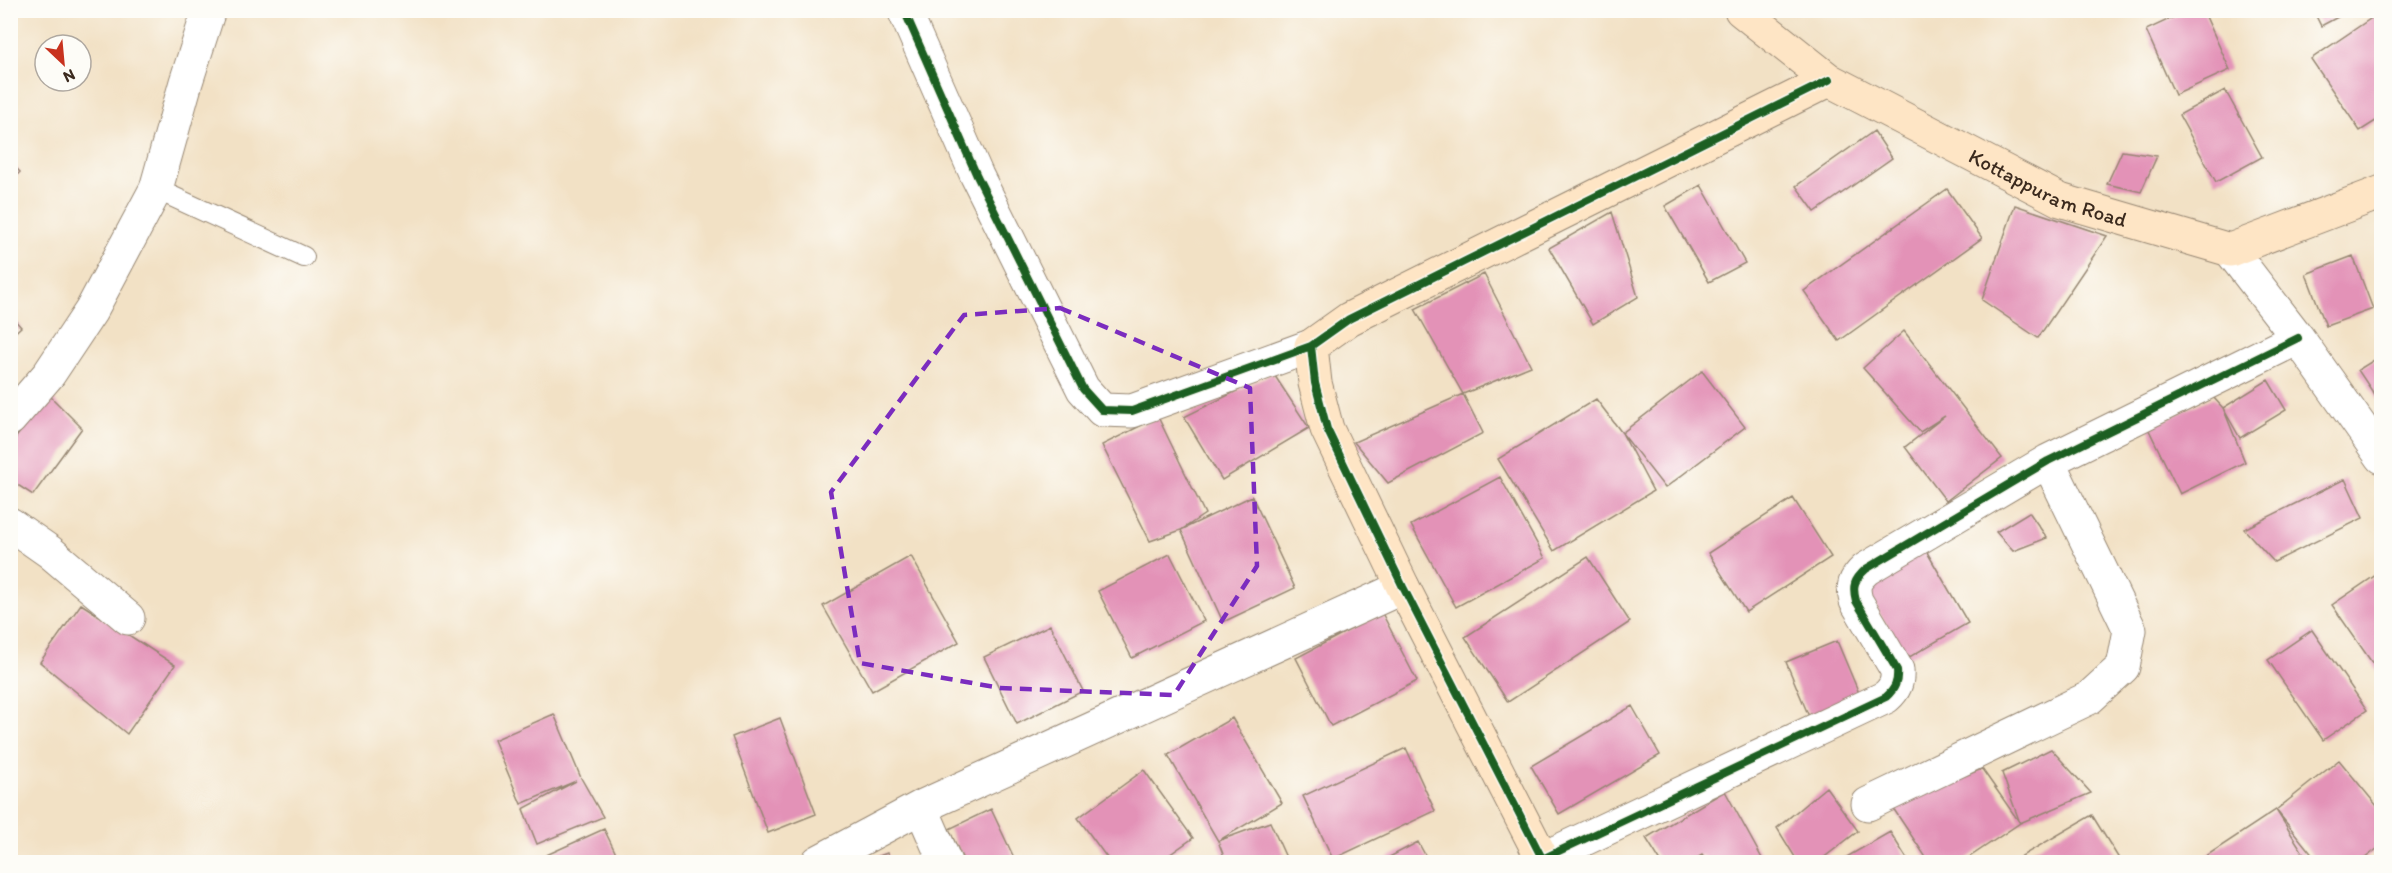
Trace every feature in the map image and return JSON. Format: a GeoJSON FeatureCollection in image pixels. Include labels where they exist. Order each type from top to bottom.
{"type":"FeatureCollection","features":[{"type":"Feature","properties":{"kind":"street"},"geometry":{"type":"LineString","coordinates":[[10,419],[49,374],[91,311],[156,189],[186,81],[209,10]]}},
{"type":"Feature","properties":{"kind":"street"},"geometry":{"type":"LineString","coordinates":[[904,10],[982,187],[1083,389],[1102,410],[1132,411],[1311,346],[1349,319],[1829,80]]}},
{"type":"Feature","properties":{"kind":"street","name":"Kottappuram Road"},"geometry":{"type":"LineString","coordinates":[[1741,10],[1829,80],[2060,200],[2230,250]]}},
{"type":"Feature","properties":{"kind":"street"},"geometry":{"type":"LineString","coordinates":[[2382,192],[2230,250],[2298,338],[2382,457]]}},
{"type":"Feature","properties":{"kind":"street"},"geometry":{"type":"LineString","coordinates":[[1311,346],[1315,383],[1328,429],[1403,587],[1543,861],[1886,697],[1894,690],[1898,680],[1897,670],[1856,601],[1853,589],[1855,579],[1866,569],[2048,461],[2298,338]]}},
{"type":"Feature","properties":{"kind":"street"},"geometry":{"type":"LineString","coordinates":[[1868,804],[2089,698],[2123,667],[2130,630],[2048,461]]}},
{"type":"Feature","properties":{"kind":"street"},"geometry":{"type":"LineString","coordinates":[[10,524],[50,552],[128,618]]}},
{"type":"Feature","properties":{"kind":"street"},"geometry":{"type":"LineString","coordinates":[[818,862],[921,807],[1403,587]]}},
{"type":"Feature","properties":{"kind":"street"},"geometry":{"type":"LineString","coordinates":[[921,807],[945,862]]}},
{"type":"Feature","properties":{"kind":"lane"},"geometry":{"type":"LineString","coordinates":[[156,189],[304,257]]}},
{"type":"Feature","properties":{"kind":"highlighted area"},"geometry":{"type":"Polygon","coordinates":[[[1060,308],[1250,388],[1257,566],[1174,695],[1000,688],[860,663],[831,492],[964,315],[1060,308]]]}},
{"type":"Feature","properties":{"kind":"building"},"geometry":{"type":"Polygon","coordinates":[[[2189,10],[2203,10],[2230,70],[2175,95],[2146,30],[2189,10]]]}},
{"type":"Feature","properties":{"kind":"building"},"geometry":{"type":"Polygon","coordinates":[[[2313,10],[2351,10],[2321,26],[2313,10]]]}},
{"type":"Feature","properties":{"kind":"building"},"geometry":{"type":"Polygon","coordinates":[[[2376,15],[2382,23],[2382,117],[2360,131],[2311,59],[2376,15]]]}},
{"type":"Feature","properties":{"kind":"building"},"geometry":{"type":"Polygon","coordinates":[[[2225,90],[2262,157],[2216,182],[2179,115],[2225,90]]]}},
{"type":"Feature","properties":{"kind":"building"},"geometry":{"type":"Polygon","coordinates":[[[1874,131],[1892,158],[1815,212],[1796,186],[1874,131]]]}},
{"type":"Feature","properties":{"kind":"building"},"geometry":{"type":"Polygon","coordinates":[[[2122,151],[2157,156],[2141,192],[2107,184],[2122,151]]]}},
{"type":"Feature","properties":{"kind":"building"},"geometry":{"type":"Polygon","coordinates":[[[10,162],[20,172],[10,182],[10,162]]]}},
{"type":"Feature","properties":{"kind":"building"},"geometry":{"type":"Polygon","coordinates":[[[1701,185],[1745,263],[1709,282],[1665,206],[1701,185]]]}},
{"type":"Feature","properties":{"kind":"building"},"geometry":{"type":"Polygon","coordinates":[[[1947,189],[1982,238],[1839,341],[1804,291],[1947,189]]]}},
{"type":"Feature","properties":{"kind":"building"},"geometry":{"type":"Polygon","coordinates":[[[2015,205],[2107,236],[2038,338],[1982,300],[2015,205]]]}},
{"type":"Feature","properties":{"kind":"building"},"geometry":{"type":"Polygon","coordinates":[[[1612,212],[1638,297],[1593,324],[1549,248],[1612,212]]]}},
{"type":"Feature","properties":{"kind":"building"},"geometry":{"type":"Polygon","coordinates":[[[2353,256],[2373,309],[2326,326],[2306,274],[2353,256]]]}},
{"type":"Feature","properties":{"kind":"building"},"geometry":{"type":"Polygon","coordinates":[[[1484,274],[1531,366],[1463,394],[1415,309],[1484,274]]]}},
{"type":"Feature","properties":{"kind":"building"},"geometry":{"type":"Polygon","coordinates":[[[10,315],[21,327],[10,337],[10,315]]]}},
{"type":"Feature","properties":{"kind":"building"},"geometry":{"type":"Polygon","coordinates":[[[1904,331],[2002,458],[1946,501],[1905,447],[1945,416],[1920,432],[1863,368],[1904,331]]]}},
{"type":"Feature","properties":{"kind":"building"},"geometry":{"type":"Polygon","coordinates":[[[2382,355],[2382,406],[2358,370],[2382,355]]]}},
{"type":"Feature","properties":{"kind":"building"},"geometry":{"type":"Polygon","coordinates":[[[1702,371],[1745,427],[1665,488],[1622,433],[1702,371]]]}},
{"type":"Feature","properties":{"kind":"building"},"geometry":{"type":"Polygon","coordinates":[[[1273,373],[1309,428],[1222,480],[1184,417],[1273,373]]]}},
{"type":"Feature","properties":{"kind":"building"},"geometry":{"type":"Polygon","coordinates":[[[2268,380],[2286,410],[2240,438],[2223,408],[2268,380]]]}},
{"type":"Feature","properties":{"kind":"building"},"geometry":{"type":"Polygon","coordinates":[[[1463,394],[1483,433],[1388,483],[1354,442],[1463,394]]]}},
{"type":"Feature","properties":{"kind":"building"},"geometry":{"type":"Polygon","coordinates":[[[49,395],[82,428],[33,495],[10,480],[10,445],[49,395]]]}},
{"type":"Feature","properties":{"kind":"building"},"geometry":{"type":"Polygon","coordinates":[[[2213,397],[2223,408],[2245,462],[2180,494],[2148,428],[2213,397]]]}},
{"type":"Feature","properties":{"kind":"building"},"geometry":{"type":"Polygon","coordinates":[[[1596,399],[1622,433],[1653,491],[1554,551],[1498,459],[1596,399]]]}},
{"type":"Feature","properties":{"kind":"building"},"geometry":{"type":"Polygon","coordinates":[[[1158,417],[1205,514],[1181,530],[1150,541],[1102,445],[1158,417]]]}},
{"type":"Feature","properties":{"kind":"building"},"geometry":{"type":"Polygon","coordinates":[[[1500,477],[1545,558],[1456,607],[1411,525],[1500,477]]]}},
{"type":"Feature","properties":{"kind":"building"},"geometry":{"type":"Polygon","coordinates":[[[2345,479],[2363,518],[2274,562],[2244,529],[2345,479]]]}},
{"type":"Feature","properties":{"kind":"building"},"geometry":{"type":"Polygon","coordinates":[[[1252,496],[1295,588],[1223,622],[1181,530],[1252,496]]]}},
{"type":"Feature","properties":{"kind":"building"},"geometry":{"type":"Polygon","coordinates":[[[1793,498],[1831,557],[1746,612],[1708,553],[1793,498]]]}},
{"type":"Feature","properties":{"kind":"building"},"geometry":{"type":"Polygon","coordinates":[[[2029,512],[2047,538],[2013,551],[1996,532],[2029,512]]]}},
{"type":"Feature","properties":{"kind":"building"},"geometry":{"type":"Polygon","coordinates":[[[1924,547],[1968,623],[1906,659],[1862,583],[1924,547]]]}},
{"type":"Feature","properties":{"kind":"building"},"geometry":{"type":"Polygon","coordinates":[[[1170,554],[1204,621],[1132,658],[1098,591],[1170,554]]]}},
{"type":"Feature","properties":{"kind":"building"},"geometry":{"type":"Polygon","coordinates":[[[911,556],[959,642],[872,691],[823,606],[911,556]]]}},
{"type":"Feature","properties":{"kind":"building"},"geometry":{"type":"Polygon","coordinates":[[[1588,557],[1630,622],[1508,702],[1465,637],[1588,557]]]}},
{"type":"Feature","properties":{"kind":"building"},"geometry":{"type":"Polygon","coordinates":[[[2382,571],[2382,677],[2332,605],[2382,571]]]}},
{"type":"Feature","properties":{"kind":"building"},"geometry":{"type":"Polygon","coordinates":[[[81,604],[175,665],[127,734],[40,662],[81,604]]]}},
{"type":"Feature","properties":{"kind":"building"},"geometry":{"type":"Polygon","coordinates":[[[1382,613],[1417,681],[1331,726],[1296,658],[1382,613]]]}},
{"type":"Feature","properties":{"kind":"building"},"geometry":{"type":"Polygon","coordinates":[[[1050,625],[1083,691],[1017,724],[984,657],[1050,625]]]}},
{"type":"Feature","properties":{"kind":"building"},"geometry":{"type":"Polygon","coordinates":[[[2312,630],[2367,710],[2323,740],[2268,660],[2312,630]]]}},
{"type":"Feature","properties":{"kind":"building"},"geometry":{"type":"Polygon","coordinates":[[[1837,641],[1864,705],[1813,726],[1786,662],[1837,641]]]}},
{"type":"Feature","properties":{"kind":"building"},"geometry":{"type":"Polygon","coordinates":[[[1632,706],[1660,755],[1559,814],[1531,766],[1632,706]]]}},
{"type":"Feature","properties":{"kind":"building"},"geometry":{"type":"Polygon","coordinates":[[[554,714],[581,778],[603,817],[537,844],[523,809],[576,781],[521,804],[494,740],[554,714]]]}},
{"type":"Feature","properties":{"kind":"building"},"geometry":{"type":"Polygon","coordinates":[[[780,718],[816,814],[768,833],[732,737],[780,718]]]}},
{"type":"Feature","properties":{"kind":"building"},"geometry":{"type":"Polygon","coordinates":[[[1232,718],[1282,803],[1218,841],[1168,755],[1232,718]]]}},
{"type":"Feature","properties":{"kind":"building"},"geometry":{"type":"Polygon","coordinates":[[[1406,748],[1435,811],[1333,859],[1303,796],[1406,748]]]}},
{"type":"Feature","properties":{"kind":"building"},"geometry":{"type":"Polygon","coordinates":[[[2051,749],[2091,793],[2020,823],[2002,773],[2051,749]]]}},
{"type":"Feature","properties":{"kind":"building"},"geometry":{"type":"Polygon","coordinates":[[[2339,760],[2382,812],[2382,845],[2360,862],[2318,862],[2276,810],[2339,760]]]}},
{"type":"Feature","properties":{"kind":"building"},"geometry":{"type":"Polygon","coordinates":[[[1982,769],[2020,823],[1962,862],[1929,862],[1891,805],[1982,769]]]}},
{"type":"Feature","properties":{"kind":"building"},"geometry":{"type":"Polygon","coordinates":[[[1144,770],[1193,838],[1159,862],[1110,862],[1078,818],[1144,770]]]}},
{"type":"Feature","properties":{"kind":"building"},"geometry":{"type":"Polygon","coordinates":[[[1826,787],[1858,831],[1818,862],[1798,862],[1777,828],[1826,787]]]}},
{"type":"Feature","properties":{"kind":"building"},"geometry":{"type":"Polygon","coordinates":[[[1725,791],[1764,862],[1707,862],[1702,855],[1690,862],[1661,862],[1646,838],[1725,791]]]}},
{"type":"Feature","properties":{"kind":"building"},"geometry":{"type":"Polygon","coordinates":[[[991,809],[1016,862],[964,862],[949,829],[991,809]]]}},
{"type":"Feature","properties":{"kind":"building"},"geometry":{"type":"Polygon","coordinates":[[[2276,810],[2309,862],[2197,862],[2276,810]]]}},
{"type":"Feature","properties":{"kind":"building"},"geometry":{"type":"Polygon","coordinates":[[[2092,815],[2121,862],[2023,862],[2020,857],[2092,815]]]}},
{"type":"Feature","properties":{"kind":"building"},"geometry":{"type":"Polygon","coordinates":[[[1270,822],[1288,862],[1226,862],[1218,841],[1270,822]]]}},
{"type":"Feature","properties":{"kind":"building"},"geometry":{"type":"Polygon","coordinates":[[[604,829],[620,862],[531,862],[604,829]]]}},
{"type":"Feature","properties":{"kind":"building"},"geometry":{"type":"Polygon","coordinates":[[[1890,832],[1909,862],[1838,862],[1890,832]]]}},
{"type":"Feature","properties":{"kind":"building"},"geometry":{"type":"Polygon","coordinates":[[[1418,842],[1429,862],[1380,862],[1418,842]]]}},
{"type":"Feature","properties":{"kind":"building"},"geometry":{"type":"Polygon","coordinates":[[[887,853],[891,862],[864,862],[887,853]]]}},
{"type":"Feature","properties":{"kind":"cycle path"},"geometry":{"type":"LineString","coordinates":[[904,10],[977,176],[1083,389],[1102,410],[1132,411],[1311,346]]}},
{"type":"Feature","properties":{"kind":"cycle path"},"geometry":{"type":"LineString","coordinates":[[1544,862],[1403,587],[1327,429],[1315,383],[1311,346],[1349,319],[1829,80]]}},
{"type":"Feature","properties":{"kind":"cycle path"},"geometry":{"type":"LineString","coordinates":[[1542,859],[1886,697],[1895,685],[1897,670],[1856,601],[1854,587],[1866,569],[2048,461],[2298,338]]}}]}
